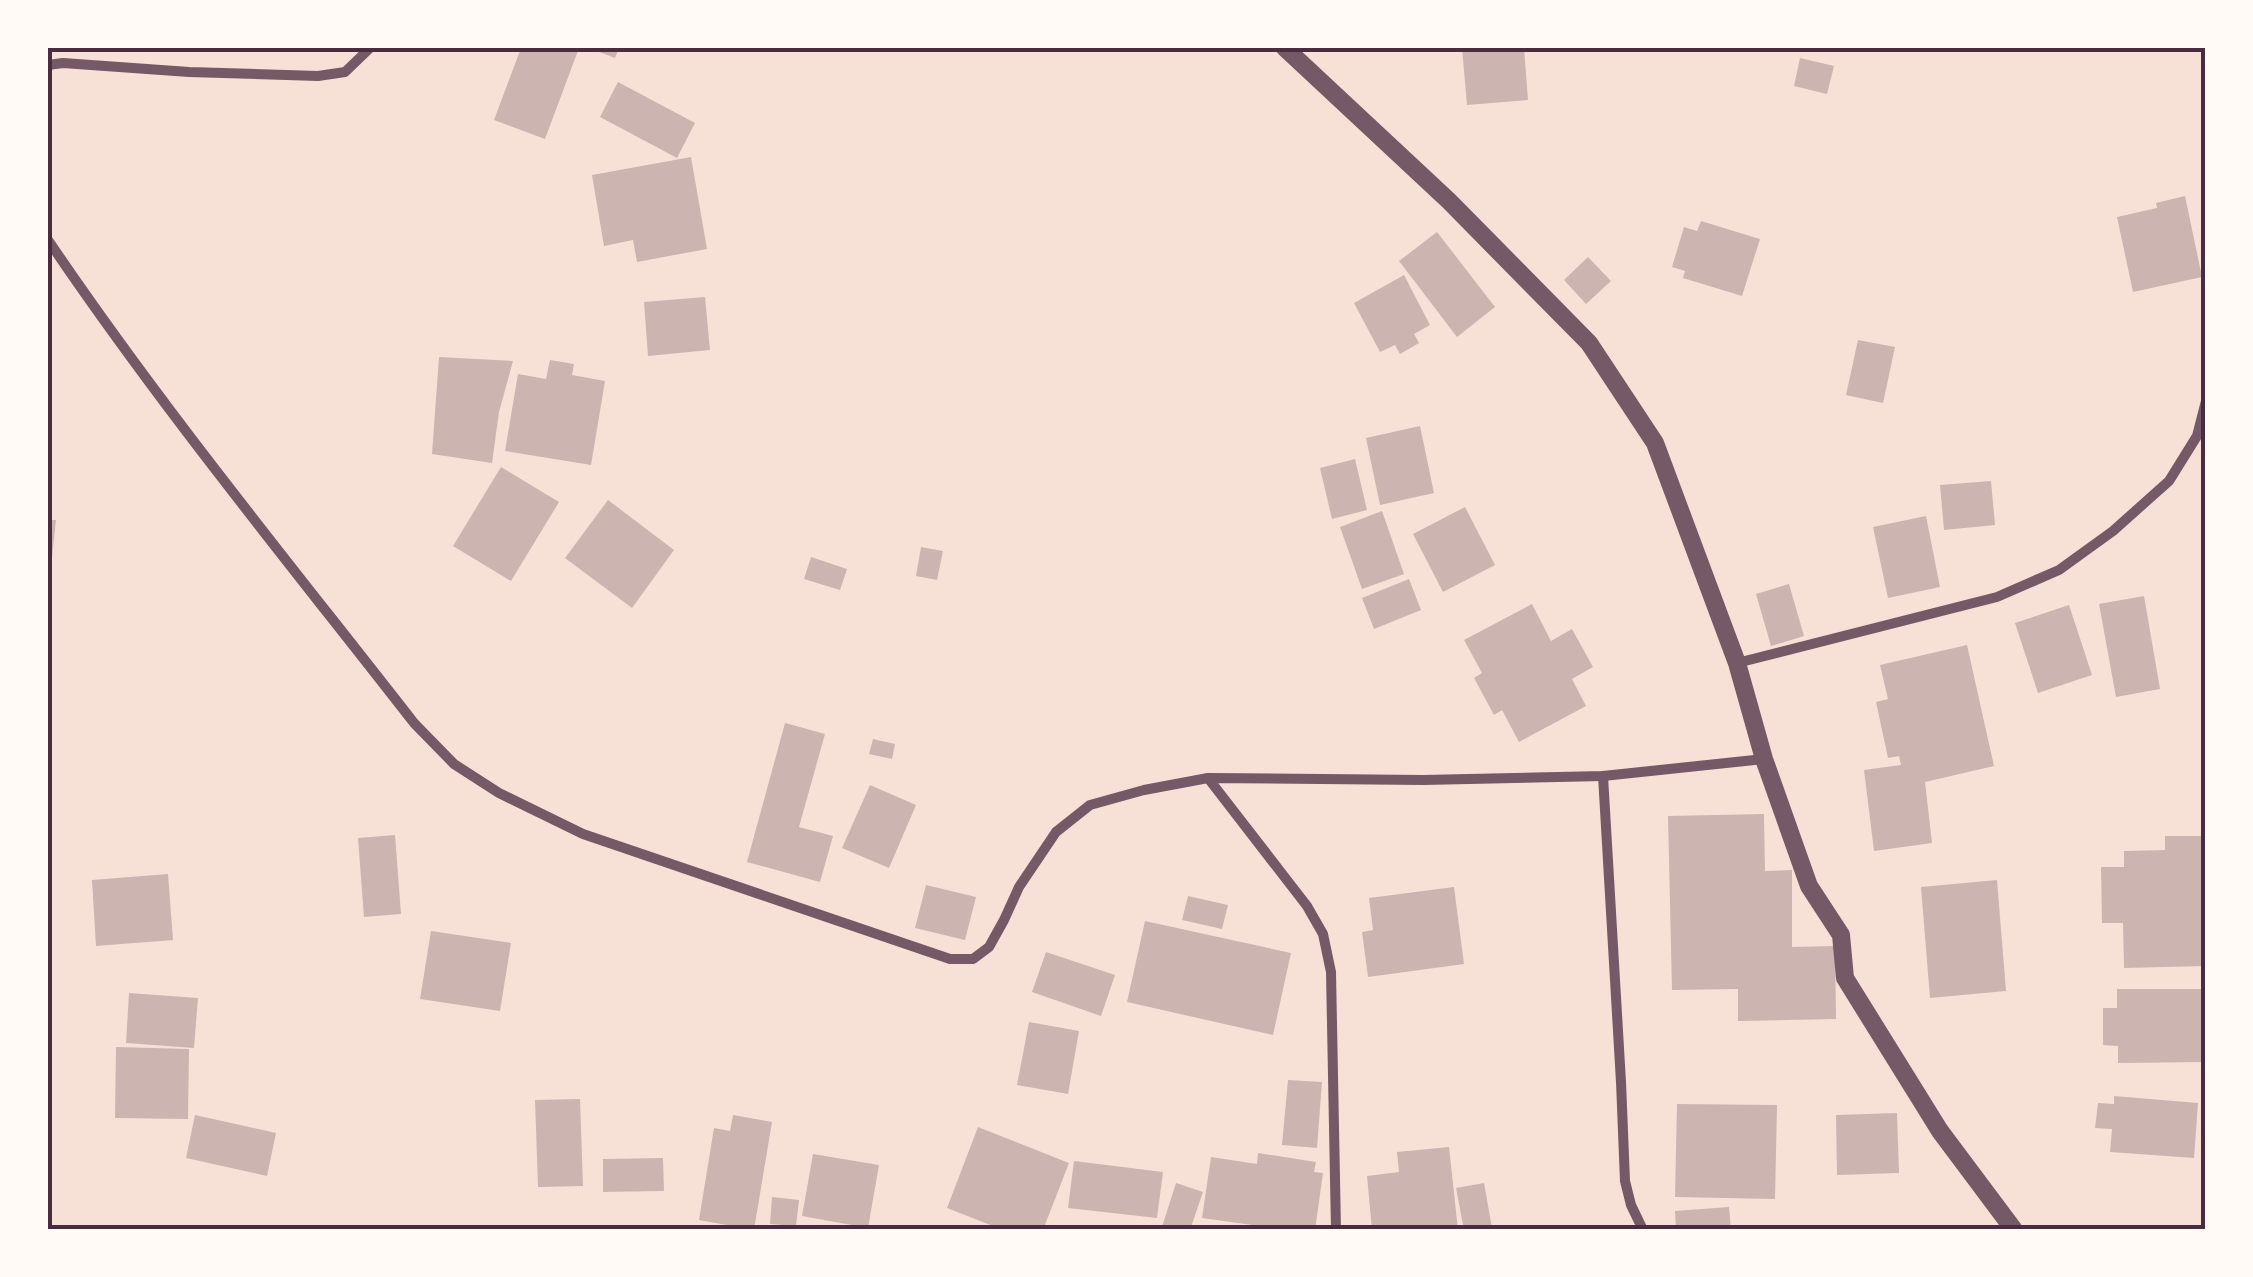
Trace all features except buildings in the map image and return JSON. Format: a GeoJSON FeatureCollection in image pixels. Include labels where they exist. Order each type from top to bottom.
{"type":"FeatureCollection","features":[{"type":"Feature","properties":{"kind":"street"},"geometry":{"type":"LineString","coordinates":[[48,66],[63,63],[318,76],[345,72],[370,48]]}},
{"type":"Feature","properties":{"kind":"street"},"geometry":{"type":"LineString","coordinates":[[1285,48],[1450,201],[1590,343],[1655,442],[1737,663],[1764,759],[1809,886],[1841,936],[1845,978],[1940,1132],[2014,1230]]}},
{"type":"Feature","properties":{"kind":"street"},"geometry":{"type":"LineString","coordinates":[[48,240],[145,376],[414,723],[454,764],[499,792],[583,834],[950,958],[973,960],[989,946],[1019,887],[1056,832],[1090,805],[1144,790],[1208,778],[1441,780],[1602,776],[1764,759]]}},
{"type":"Feature","properties":{"kind":"street"},"geometry":{"type":"LineString","coordinates":[[1737,663],[1997,597],[2059,570],[2168,481],[2197,436],[2206,401]]}},
{"type":"Feature","properties":{"kind":"street"},"geometry":{"type":"LineString","coordinates":[[1602,776],[1625,1181],[1643,1230]]}},
{"type":"Feature","properties":{"kind":"street"},"geometry":{"type":"LineString","coordinates":[[1208,778],[1307,906],[1323,934],[1331,972],[1336,1230]]}}]}
